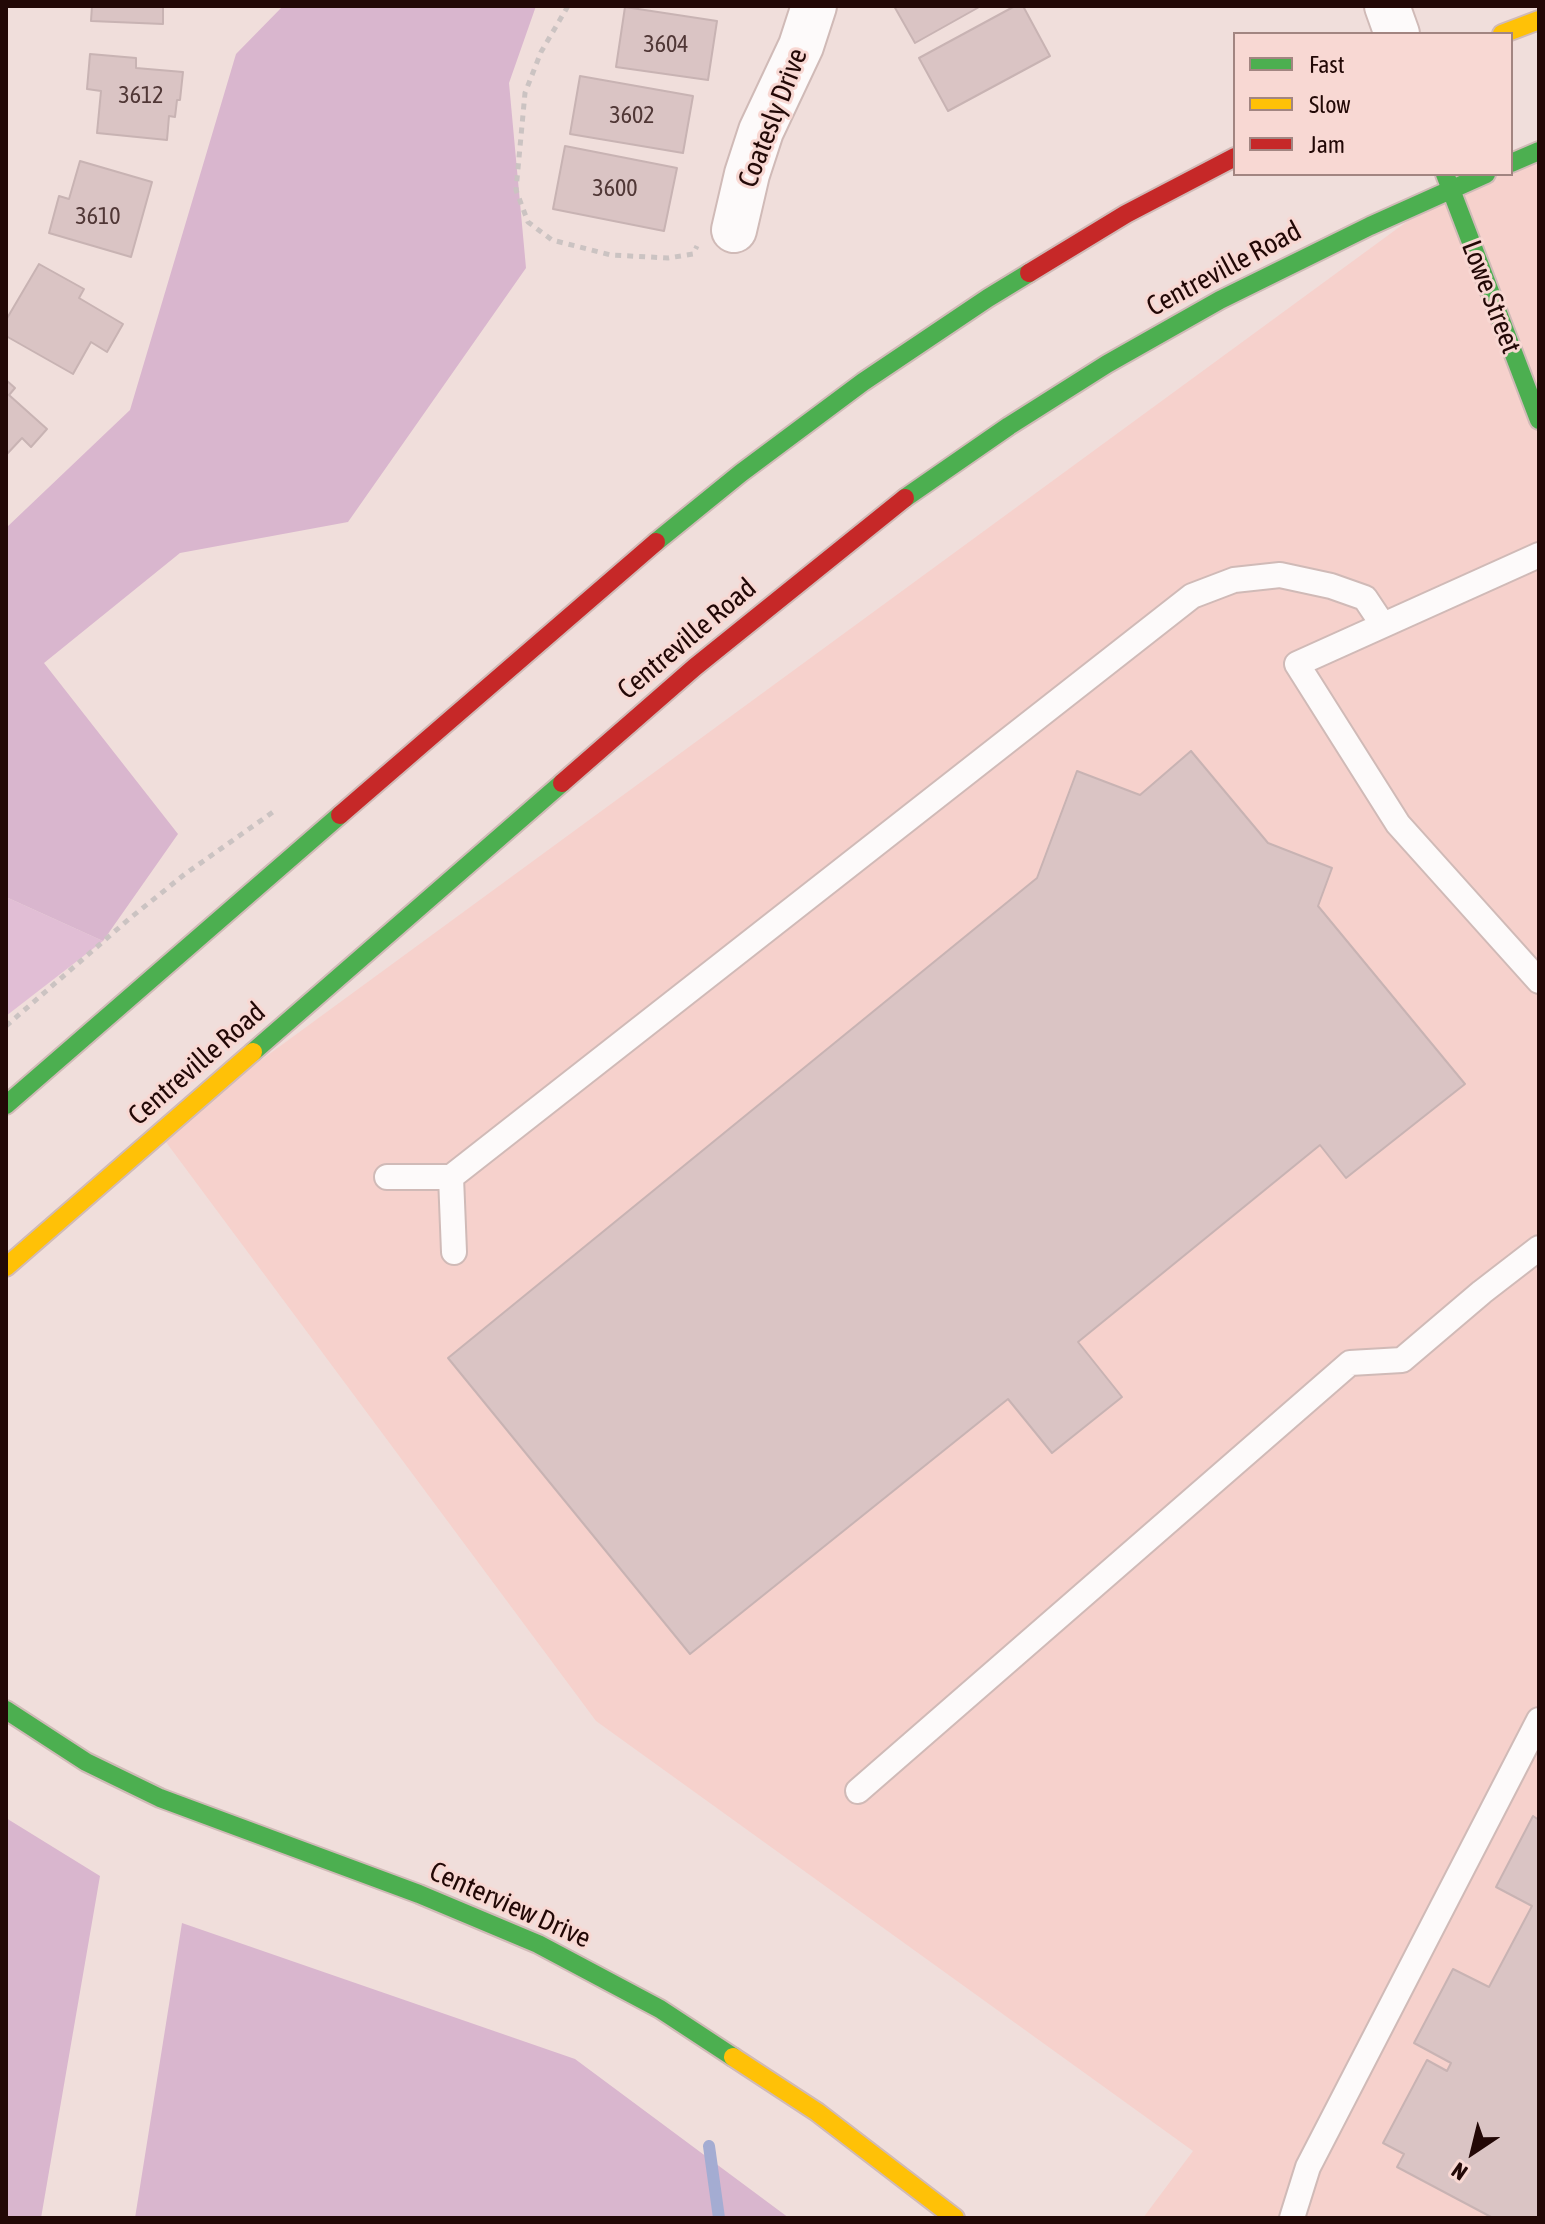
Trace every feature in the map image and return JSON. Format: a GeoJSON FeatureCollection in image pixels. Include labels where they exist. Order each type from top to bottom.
{"type":"FeatureCollection","features":[{"type":"Feature","properties":{"kind":"main road"},"geometry":{"type":"LineString","coordinates":[[1507,32],[1539,20]]}},
{"type":"Feature","properties":{"kind":"main road"},"geometry":{"type":"LineString","coordinates":[[1513,162],[1539,151]]}},
{"type":"Feature","properties":{"kind":"main road"},"geometry":{"type":"LineString","coordinates":[[6,1105],[625,567],[741,473],[863,382],[988,298],[1126,214],[1233,158]]}},
{"type":"Feature","properties":{"kind":"main road","name":"Centreville Road"},"geometry":{"type":"LineString","coordinates":[[6,1267],[695,667],[905,498],[1009,426],[1107,364],[1207,307],[1447,182],[1476,176]]}},
{"type":"Feature","properties":{"kind":"main road","name":"Lowe Street"},"geometry":{"type":"LineString","coordinates":[[1447,182],[1539,420]]}},
{"type":"Feature","properties":{"kind":"main road","name":"Centerview Drive"},"geometry":{"type":"LineString","coordinates":[[6,1710],[86,1762],[160,1798],[419,1894],[552,1951],[660,2009],[817,2112],[955,2218]]}},
{"type":"Feature","properties":{"kind":"street","name":"Coatesly Drive"},"geometry":{"type":"LineString","coordinates":[[734,230],[761,131],[801,46],[814,6]]}},
{"type":"Feature","properties":{"kind":"street"},"geometry":{"type":"LineString","coordinates":[[1387,6],[1396,32]]}},
{"type":"Feature","properties":{"kind":"lane"},"geometry":{"type":"LineString","coordinates":[[1539,555],[1297,664],[1398,824],[1539,981]]}},
{"type":"Feature","properties":{"kind":"lane"},"geometry":{"type":"LineString","coordinates":[[387,1177],[451,1177],[1192,596],[1234,580],[1280,575],[1331,586],[1365,598],[1383,625]]}},
{"type":"Feature","properties":{"kind":"lane"},"geometry":{"type":"LineString","coordinates":[[451,1177],[454,1252]]}},
{"type":"Feature","properties":{"kind":"lane"},"geometry":{"type":"LineString","coordinates":[[858,1791],[1350,1363],[1402,1360],[1539,1248]]}},
{"type":"Feature","properties":{"kind":"lane"},"geometry":{"type":"LineString","coordinates":[[1292,2218],[1308,2167],[1539,1720]]}},
{"type":"Feature","properties":{"kind":"path"},"geometry":{"type":"LineString","coordinates":[[568,6],[541,52],[525,93],[516,190],[528,222],[552,240],[567,244],[611,255],[668,258],[693,254],[703,236],[734,230]]}},
{"type":"Feature","properties":{"kind":"shaded area"},"geometry":{"type":"Polygon","coordinates":[[[283,6],[536,6],[509,83],[526,268],[348,522],[180,553],[44,663],[178,834],[103,941],[6,897],[6,528],[130,410],[236,54],[283,6]]]}},
{"type":"Feature","properties":{"kind":"shaded area"},"geometry":{"type":"Polygon","coordinates":[[[1539,157],[1539,2218],[1143,2218],[1193,2151],[596,1721],[160,1134],[1450,190],[1488,176],[1513,176],[1513,167],[1539,157]]]}},
{"type":"Feature","properties":{"kind":"shaded area"},"geometry":{"type":"Polygon","coordinates":[[[6,897],[103,941],[6,1016],[6,897]]]}},
{"type":"Feature","properties":{"kind":"shaded area"},"geometry":{"type":"Polygon","coordinates":[[[6,1818],[100,1876],[41,2218],[6,2218],[6,1818]]]}},
{"type":"Feature","properties":{"kind":"shaded area"},"geometry":{"type":"Polygon","coordinates":[[[182,1923],[575,2059],[789,2218],[135,2218],[182,1923]]]}},
{"type":"Feature","properties":{"kind":"building"},"geometry":{"type":"Polygon","coordinates":[[[92,6],[163,6],[163,24],[91,21],[92,6]]]}},
{"type":"Feature","properties":{"kind":"building"},"geometry":{"type":"Polygon","coordinates":[[[894,6],[981,6],[915,43],[894,6]]]}},
{"type":"Feature","properties":{"kind":"building"},"geometry":{"type":"Polygon","coordinates":[[[1015,6],[1023,6],[1050,56],[948,111],[919,58],[1015,6]]]}},
{"type":"Feature","properties":{"kind":"building"},"geometry":{"type":"Polygon","coordinates":[[[625,7],[717,21],[708,80],[616,67],[625,7]]]}},
{"type":"Feature","properties":{"kind":"building"},"geometry":{"type":"Polygon","coordinates":[[[90,54],[136,58],[136,68],[183,72],[175,117],[169,116],[167,140],[97,133],[101,91],[87,89],[90,54]]]}},
{"type":"Feature","properties":{"kind":"building"},"geometry":{"type":"Polygon","coordinates":[[[580,76],[693,96],[683,153],[570,134],[580,76]]]}},
{"type":"Feature","properties":{"kind":"building"},"geometry":{"type":"Polygon","coordinates":[[[565,146],[677,168],[664,231],[553,209],[565,146]]]}},
{"type":"Feature","properties":{"kind":"building"},"geometry":{"type":"Polygon","coordinates":[[[80,161],[152,182],[131,257],[49,233],[59,196],[69,199],[80,161]]]}},
{"type":"Feature","properties":{"kind":"building"},"geometry":{"type":"Polygon","coordinates":[[[39,264],[84,289],[79,298],[123,324],[107,352],[91,342],[73,374],[6,336],[6,320],[39,264]]]}},
{"type":"Feature","properties":{"kind":"building"},"geometry":{"type":"Polygon","coordinates":[[[6,380],[15,388],[9,395],[47,429],[31,447],[22,438],[6,455],[6,380]]]}},
{"type":"Feature","properties":{"kind":"building"},"geometry":{"type":"Polygon","coordinates":[[[1191,751],[1268,843],[1332,868],[1318,906],[1465,1084],[1346,1178],[1320,1145],[1078,1342],[1122,1397],[1052,1453],[1008,1399],[690,1654],[448,1358],[1037,878],[1077,771],[1140,795],[1191,751]]]}},
{"type":"Feature","properties":{"kind":"building"},"geometry":{"type":"Polygon","coordinates":[[[1533,1816],[1539,1820],[1539,2218],[1493,2218],[1397,2167],[1404,2154],[1383,2143],[1427,2060],[1447,2071],[1451,2063],[1414,2043],[1453,1969],[1489,1987],[1532,1906],[1496,1887],[1533,1816]]]}},
{"type":"Feature","properties":{"kind":"waterway"},"geometry":{"type":"LineString","coordinates":[[709,2146],[719,2218]]}},
{"type":"Feature","properties":{"kind":"traffic: fast"},"geometry":{"type":"LineString","coordinates":[[1513,162],[1539,151]]}},
{"type":"Feature","properties":{"kind":"traffic: fast"},"geometry":{"type":"LineString","coordinates":[[1446,176],[1539,420]]}},
{"type":"Feature","properties":{"kind":"traffic: fast"},"geometry":{"type":"LineString","coordinates":[[905,498],[1009,426],[1107,364],[1220,300],[1370,226],[1482,176]]}},
{"type":"Feature","properties":{"kind":"traffic: fast"},"geometry":{"type":"LineString","coordinates":[[656,542],[741,473],[863,382],[1029,273]]}},
{"type":"Feature","properties":{"kind":"traffic: fast"},"geometry":{"type":"LineString","coordinates":[[253,1052],[562,783]]}},
{"type":"Feature","properties":{"kind":"traffic: fast"},"geometry":{"type":"LineString","coordinates":[[6,1105],[340,815]]}},
{"type":"Feature","properties":{"kind":"traffic: fast"},"geometry":{"type":"LineString","coordinates":[[6,1710],[86,1762],[160,1798],[419,1894],[538,1944],[660,2009],[733,2057]]}},
{"type":"Feature","properties":{"kind":"traffic: slow"},"geometry":{"type":"LineString","coordinates":[[1507,32],[1539,20]]}},
{"type":"Feature","properties":{"kind":"traffic: slow"},"geometry":{"type":"LineString","coordinates":[[6,1267],[253,1052]]}},
{"type":"Feature","properties":{"kind":"traffic: slow"},"geometry":{"type":"LineString","coordinates":[[733,2057],[817,2112],[955,2218]]}},
{"type":"Feature","properties":{"kind":"traffic: jam"},"geometry":{"type":"LineString","coordinates":[[1029,273],[1126,214],[1233,158]]}},
{"type":"Feature","properties":{"kind":"traffic: jam"},"geometry":{"type":"LineString","coordinates":[[562,783],[695,667],[905,498]]}},
{"type":"Feature","properties":{"kind":"traffic: jam"},"geometry":{"type":"LineString","coordinates":[[340,815],[656,542]]}}]}
